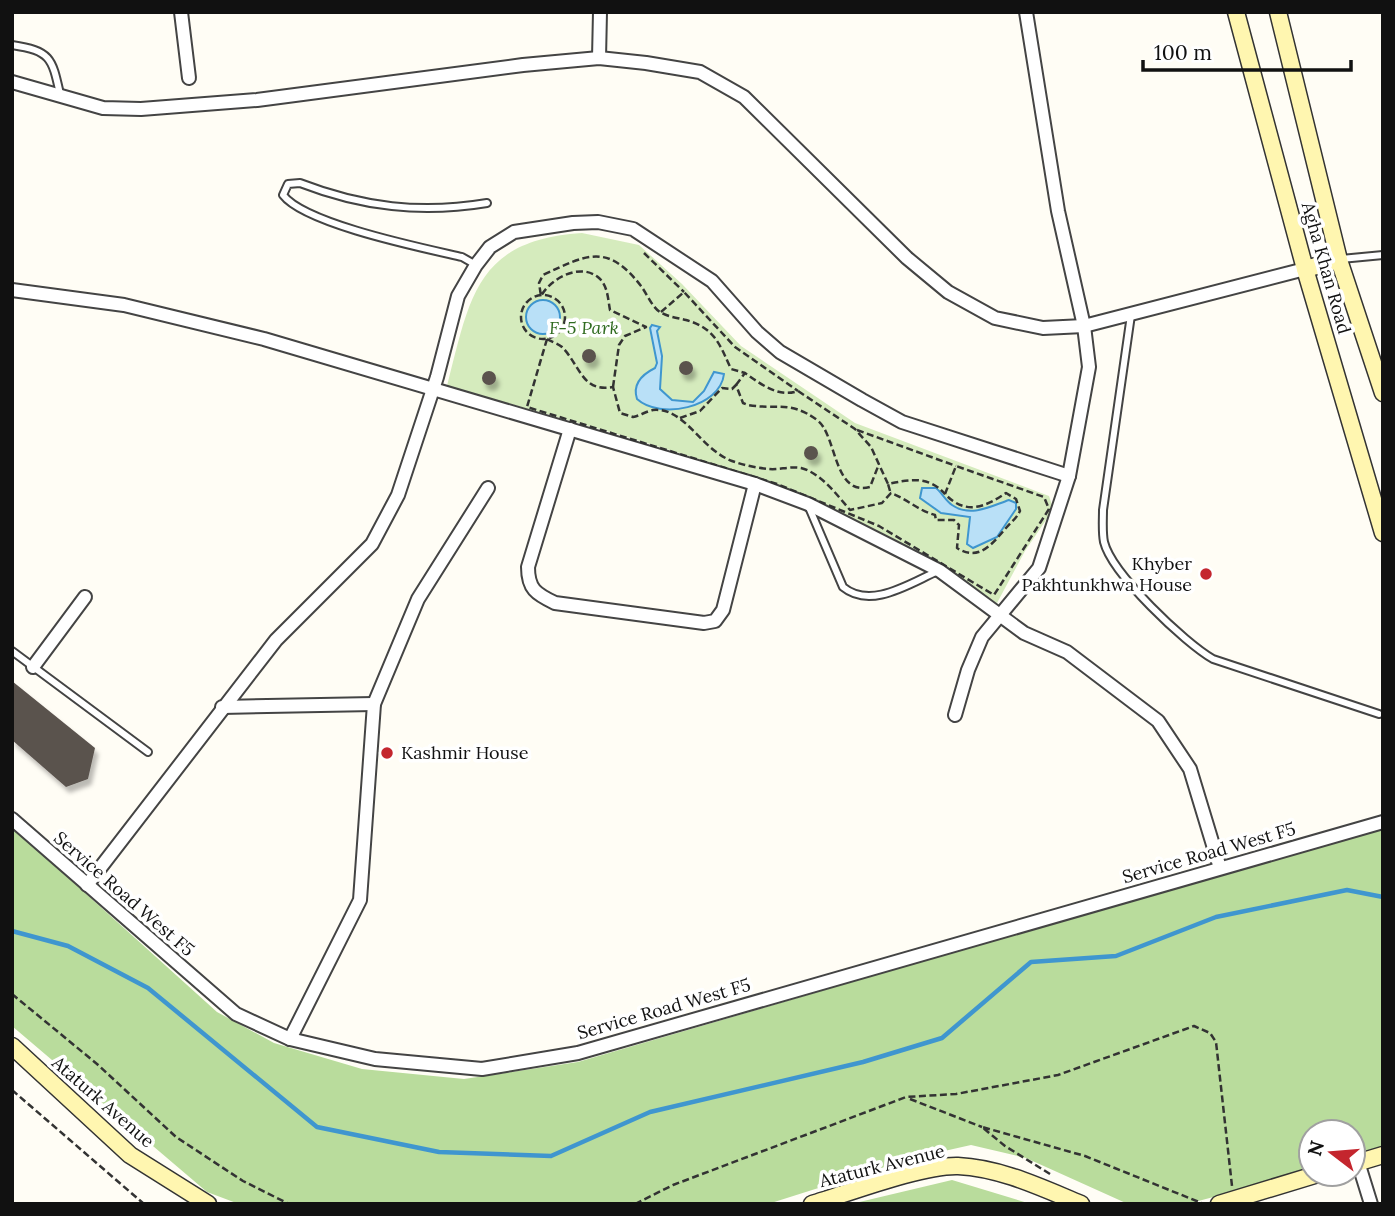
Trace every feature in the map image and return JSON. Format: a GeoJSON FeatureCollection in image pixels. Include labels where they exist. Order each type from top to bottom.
{"type":"FeatureCollection","features":[{"type":"Feature","properties":{"kind":"street"},"geometry":{"type":"LineString","coordinates":[[181,12],[189,78]]}},
{"type":"Feature","properties":{"kind":"street"},"geometry":{"type":"LineString","coordinates":[[599,58],[600,12]]}},
{"type":"Feature","properties":{"kind":"street"},"geometry":{"type":"LineString","coordinates":[[955,715],[968,670],[982,637],[1039,568],[1069,476],[1089,367],[1084,326],[1058,211],[1026,12]]}},
{"type":"Feature","properties":{"kind":"street","name":"Agha Khan Road"},"geometry":{"type":"LineString","coordinates":[[1236,12],[1305,269],[1383,533]]}},
{"type":"Feature","properties":{"kind":"street","name":"Agha Khan Road"},"geometry":{"type":"LineString","coordinates":[[1278,12],[1339,260],[1377,352],[1383,393]]}},
{"type":"Feature","properties":{"kind":"street"},"geometry":{"type":"LineString","coordinates":[[12,82],[103,108],[190,107],[599,58],[700,72],[744,97],[906,258],[948,292],[995,318],[1044,328],[1084,326],[1339,260]]}},
{"type":"Feature","properties":{"kind":"street"},"geometry":{"type":"LineString","coordinates":[[88,884],[276,640],[372,544],[398,495],[432,390],[458,296],[490,247],[514,232],[547,225],[598,222],[633,229],[712,281],[757,332],[780,352],[862,400],[902,422],[1069,476]]}},
{"type":"Feature","properties":{"kind":"street"},"geometry":{"type":"LineString","coordinates":[[12,290],[149,311],[277,343],[755,484],[808,504],[940,571],[1024,633],[1067,652],[1158,722],[1191,769],[1220,868]]}},
{"type":"Feature","properties":{"kind":"street"},"geometry":{"type":"LineString","coordinates":[[570,429],[528,567],[528,582],[536,594],[555,603],[704,623],[715,621],[723,610],[755,484]]}},
{"type":"Feature","properties":{"kind":"street"},"geometry":{"type":"LineString","coordinates":[[290,1039],[360,900],[374,705],[418,599],[488,488]]}},
{"type":"Feature","properties":{"kind":"street"},"geometry":{"type":"LineString","coordinates":[[33,667],[85,597]]}},
{"type":"Feature","properties":{"kind":"street"},"geometry":{"type":"LineString","coordinates":[[222,707],[374,705]]}},
{"type":"Feature","properties":{"kind":"street","name":"Service Road West F5"},"geometry":{"type":"LineString","coordinates":[[12,819],[236,1014],[290,1039],[375,1059],[482,1069],[578,1053],[1383,822]]}},
{"type":"Feature","properties":{"kind":"street","name":"Ataturk Avenue"},"geometry":{"type":"LineString","coordinates":[[12,1046],[130,1154],[208,1204]]}},
{"type":"Feature","properties":{"kind":"street","name":"Ataturk Avenue"},"geometry":{"type":"LineString","coordinates":[[812,1204],[906,1176],[956,1166],[1022,1180],[1082,1204]]}},
{"type":"Feature","properties":{"kind":"street"},"geometry":{"type":"LineString","coordinates":[[1219,1204],[1297,1180]]}},
{"type":"Feature","properties":{"kind":"lane"},"geometry":{"type":"LineString","coordinates":[[12,45],[44,53],[53,63],[60,94]]}},
{"type":"Feature","properties":{"kind":"lane"},"geometry":{"type":"LineString","coordinates":[[476,265],[462,257],[337,224],[290,205],[283,195],[288,184],[300,183],[368,204],[407,209],[452,209],[487,202]]}},
{"type":"Feature","properties":{"kind":"lane"},"geometry":{"type":"LineString","coordinates":[[1339,260],[1383,255]]}},
{"type":"Feature","properties":{"kind":"lane"},"geometry":{"type":"LineString","coordinates":[[1131,315],[1103,510],[1104,541],[1115,568],[1196,649],[1213,659],[1379,714]]}},
{"type":"Feature","properties":{"kind":"lane"},"geometry":{"type":"LineString","coordinates":[[808,504],[843,587],[852,594],[878,596],[940,571]]}},
{"type":"Feature","properties":{"kind":"lane"},"geometry":{"type":"LineString","coordinates":[[12,651],[148,752]]}},
{"type":"Feature","properties":{"kind":"path"},"geometry":{"type":"LineString","coordinates":[[639,248],[734,347],[855,429],[872,447],[891,493],[912,502],[923,512],[935,514],[936,520],[954,520],[960,525],[957,548],[966,554],[981,552],[992,545],[1016,520],[1020,511],[1016,499],[1006,493],[982,507],[967,509],[954,504],[937,485],[926,480],[888,484]]}},
{"type":"Feature","properties":{"kind":"path"},"geometry":{"type":"LineString","coordinates":[[541,296],[539,283],[543,275],[574,259],[603,255],[632,274],[660,312],[707,328],[723,346],[731,369],[745,373],[764,387],[787,394],[798,391]]}},
{"type":"Feature","properties":{"kind":"path"},"geometry":{"type":"LineString","coordinates":[[613,387],[593,386],[581,376],[561,346],[547,339],[533,337],[521,320],[528,301],[541,296],[557,279],[578,271],[598,277],[604,285],[610,310],[646,327],[625,336],[619,345],[613,387],[620,413],[633,417],[653,410],[680,418],[689,423],[696,437],[714,453],[733,461],[771,470],[803,468],[813,473],[850,510],[882,503],[891,493]]}},
{"type":"Feature","properties":{"kind":"path"},"geometry":{"type":"LineString","coordinates":[[660,312],[684,292]]}},
{"type":"Feature","properties":{"kind":"path"},"geometry":{"type":"LineString","coordinates":[[541,296],[555,299],[564,311],[563,325],[547,339],[527,407],[777,484],[879,526],[994,595],[1049,509],[1044,497],[855,429]]}},
{"type":"Feature","properties":{"kind":"path"},"geometry":{"type":"LineString","coordinates":[[680,418],[700,411],[722,388],[732,389],[745,373]]}},
{"type":"Feature","properties":{"kind":"path"},"geometry":{"type":"LineString","coordinates":[[736,385],[743,402],[748,405],[784,404],[819,420],[827,430],[840,470],[853,486],[862,489],[870,487],[879,464]]}},
{"type":"Feature","properties":{"kind":"path"},"geometry":{"type":"LineString","coordinates":[[945,494],[956,466]]}},
{"type":"Feature","properties":{"kind":"path"},"geometry":{"type":"LineString","coordinates":[[12,994],[97,1064],[176,1137],[243,1181],[289,1204]]}},
{"type":"Feature","properties":{"kind":"path"},"geometry":{"type":"LineString","coordinates":[[635,1204],[673,1185],[906,1097],[956,1094],[1058,1075],[1185,1027],[1205,1029],[1216,1042],[1235,1199]]}},
{"type":"Feature","properties":{"kind":"path"},"geometry":{"type":"LineString","coordinates":[[12,1090],[144,1204]]}},
{"type":"Feature","properties":{"kind":"path"},"geometry":{"type":"LineString","coordinates":[[906,1097],[982,1127],[1085,1157],[1204,1204]]}},
{"type":"Feature","properties":{"kind":"path"},"geometry":{"type":"LineString","coordinates":[[982,1127],[1051,1174]]}},
{"type":"Feature","properties":{"kind":"path"},"geometry":{"type":"LineString","coordinates":[[914,1204],[963,1204]]}},
{"type":"Feature","properties":{"kind":"green space","name":"F-5 Park"},"geometry":{"type":"Polygon","coordinates":[[[582,233],[639,245],[682,284],[741,346],[855,423],[1049,496],[1052,505],[1050,514],[1025,551],[997,603],[888,536],[782,489],[671,450],[447,386],[463,326],[483,279],[499,261],[519,247],[547,238],[582,233]]]}},
{"type":"Feature","properties":{"kind":"green space"},"geometry":{"type":"Polygon","coordinates":[[[12,827],[217,1012],[274,1043],[362,1069],[464,1079],[578,1062],[1383,827],[1383,1151],[1367,1155],[1367,1118],[1297,1118],[1297,1175],[1187,1204],[1128,1204],[1026,1158],[971,1145],[913,1158],[768,1204],[239,1204],[207,1192],[12,1026],[12,827]]]}},
{"type":"Feature","properties":{"kind":"green space"},"geometry":{"type":"Polygon","coordinates":[[[952,1180],[1031,1204],[851,1204],[952,1180]]]}},
{"type":"Feature","properties":{"kind":"water"},"geometry":{"type":"Polygon","coordinates":[[[543,300],[555,305],[560,317],[555,329],[543,334],[531,329],[526,317],[531,305],[543,300]]]}},
{"type":"Feature","properties":{"kind":"water"},"geometry":{"type":"Polygon","coordinates":[[[652,325],[660,327],[657,331],[662,356],[660,389],[672,400],[693,402],[704,391],[714,372],[724,374],[720,386],[712,395],[688,407],[674,409],[660,409],[637,399],[637,384],[657,363],[650,328],[652,325]]]}},
{"type":"Feature","properties":{"kind":"water"},"geometry":{"type":"Polygon","coordinates":[[[922,488],[936,488],[952,505],[966,511],[981,510],[1009,500],[1016,503],[1016,509],[997,537],[973,548],[967,544],[970,517],[941,513],[920,498],[922,488]]]}},
{"type":"Feature","properties":{"kind":"building"},"geometry":{"type":"Polygon","coordinates":[[[589,349],[594,351],[594,361],[589,363],[584,361],[582,356],[584,351],[589,349]]]}},
{"type":"Feature","properties":{"kind":"building"},"geometry":{"type":"Polygon","coordinates":[[[683,361],[689,361],[693,368],[689,375],[683,375],[679,371],[679,365],[683,361]]]}},
{"type":"Feature","properties":{"kind":"building"},"geometry":{"type":"Polygon","coordinates":[[[486,371],[492,371],[496,378],[492,385],[486,385],[482,381],[482,375],[486,371]]]}},
{"type":"Feature","properties":{"kind":"building"},"geometry":{"type":"Polygon","coordinates":[[[811,446],[816,448],[816,458],[811,460],[806,458],[804,453],[806,448],[811,446]]]}},
{"type":"Feature","properties":{"kind":"building"},"geometry":{"type":"Polygon","coordinates":[[[12,681],[95,748],[88,779],[66,787],[12,740],[12,681]]]}},
{"type":"Feature","properties":{"kind":"waterway"},"geometry":{"type":"LineString","coordinates":[[12,931],[68,946],[148,988],[317,1127],[439,1152],[551,1156],[650,1112],[863,1062],[942,1038],[1031,962],[1116,956],[1216,917],[1347,890],[1383,897]]}},
{"type":"Feature","properties":{"kind":"place","name":"Khyber Pakhtunkhwa House"},"geometry":{"type":"Point","coordinates":[1206,574]}},
{"type":"Feature","properties":{"kind":"place","name":"Kashmir House"},"geometry":{"type":"Point","coordinates":[387,753]}}]}
